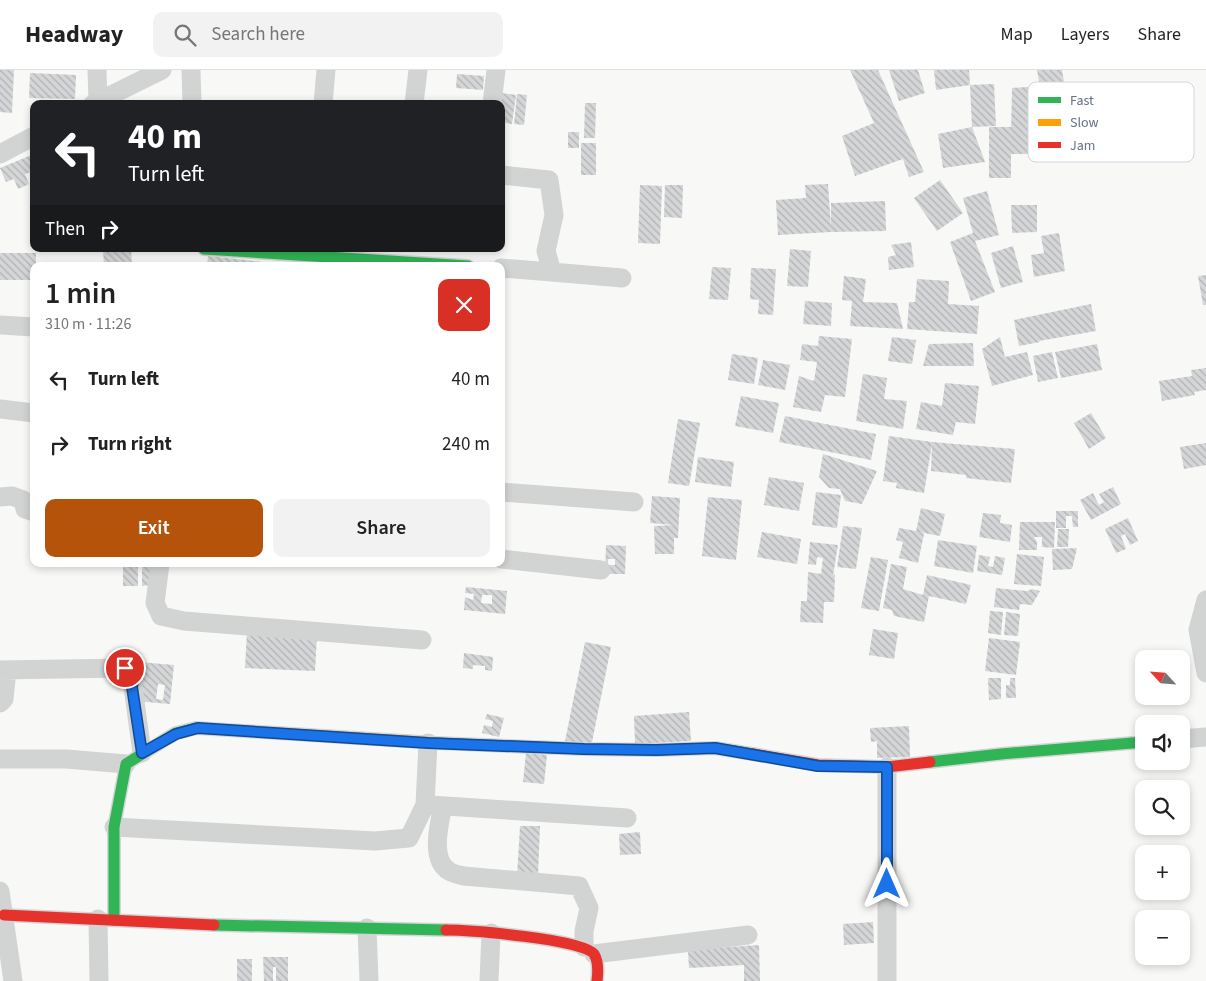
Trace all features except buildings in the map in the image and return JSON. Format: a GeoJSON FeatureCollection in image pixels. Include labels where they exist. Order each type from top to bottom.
{"type":"FeatureCollection","features":[{"type":"Feature","properties":{"kind":"street"},"geometry":{"type":"LineString","coordinates":[[95,100],[97,70]]}},
{"type":"Feature","properties":{"kind":"street"},"geometry":{"type":"LineString","coordinates":[[99,100],[162,70]]}},
{"type":"Feature","properties":{"kind":"street"},"geometry":{"type":"LineString","coordinates":[[191,70],[192,100]]}},
{"type":"Feature","properties":{"kind":"street"},"geometry":{"type":"LineString","coordinates":[[323,100],[326,70]]}},
{"type":"Feature","properties":{"kind":"street"},"geometry":{"type":"LineString","coordinates":[[414,100],[418,70]]}},
{"type":"Feature","properties":{"kind":"street"},"geometry":{"type":"LineString","coordinates":[[492,100],[496,70]]}},
{"type":"Feature","properties":{"kind":"street"},"geometry":{"type":"LineString","coordinates":[[0,154],[30,138]]}},
{"type":"Feature","properties":{"kind":"street"},"geometry":{"type":"LineString","coordinates":[[505,175],[549,180],[554,214],[546,251],[552,272]]}},
{"type":"Feature","properties":{"kind":"street"},"geometry":{"type":"LineString","coordinates":[[251,252],[406,262]]}},
{"type":"Feature","properties":{"kind":"street"},"geometry":{"type":"LineString","coordinates":[[505,268],[622,278]]}},
{"type":"Feature","properties":{"kind":"street"},"geometry":{"type":"LineString","coordinates":[[0,325],[30,326]]}},
{"type":"Feature","properties":{"kind":"street"},"geometry":{"type":"LineString","coordinates":[[0,409],[30,413]]}},
{"type":"Feature","properties":{"kind":"street"},"geometry":{"type":"LineString","coordinates":[[505,492],[634,502]]}},
{"type":"Feature","properties":{"kind":"street"},"geometry":{"type":"LineString","coordinates":[[0,497],[12,496],[23,500],[25,510],[30,511]]}},
{"type":"Feature","properties":{"kind":"street"},"geometry":{"type":"LineString","coordinates":[[505,559],[601,570]]}},
{"type":"Feature","properties":{"kind":"street"},"geometry":{"type":"LineString","coordinates":[[160,567],[155,603],[161,616],[184,621],[422,640]]}},
{"type":"Feature","properties":{"kind":"street"},"geometry":{"type":"LineString","coordinates":[[1206,600],[1198,630],[1203,643],[1206,673]]}},
{"type":"Feature","properties":{"kind":"street"},"geometry":{"type":"LineString","coordinates":[[0,703],[4,699],[4,670],[125,668],[134,674],[132,687],[142,753]]}},
{"type":"Feature","properties":{"kind":"street"},"geometry":{"type":"LineString","coordinates":[[0,759],[66,759],[126,764],[176,734],[198,728],[428,743],[584,749],[656,750],[715,748],[818,766],[887,767],[1001,754],[1135,743]]}},
{"type":"Feature","properties":{"kind":"street"},"geometry":{"type":"LineString","coordinates":[[1190,738],[1206,737]]}},
{"type":"Feature","properties":{"kind":"street"},"geometry":{"type":"LineString","coordinates":[[428,743],[439,860],[448,871],[464,876],[579,886],[589,908],[584,931],[589,951],[598,967],[597,981]]}},
{"type":"Feature","properties":{"kind":"street"},"geometry":{"type":"LineString","coordinates":[[99,981],[114,826],[126,764]]}},
{"type":"Feature","properties":{"kind":"street"},"geometry":{"type":"LineString","coordinates":[[887,767],[887,981]]}},
{"type":"Feature","properties":{"kind":"street"},"geometry":{"type":"LineString","coordinates":[[434,805],[627,818]]}},
{"type":"Feature","properties":{"kind":"street"},"geometry":{"type":"LineString","coordinates":[[114,826],[375,841],[409,838],[434,805]]}},
{"type":"Feature","properties":{"kind":"street"},"geometry":{"type":"LineString","coordinates":[[0,891],[13,981]]}},
{"type":"Feature","properties":{"kind":"street"},"geometry":{"type":"LineString","coordinates":[[4,915],[222,925],[465,930],[522,936],[589,951],[748,935]]}},
{"type":"Feature","properties":{"kind":"street"},"geometry":{"type":"LineString","coordinates":[[367,928],[369,981]]}},
{"type":"Feature","properties":{"kind":"street"},"geometry":{"type":"LineString","coordinates":[[489,981],[491,933]]}},
{"type":"Feature","properties":{"kind":"traffic: fast"},"geometry":{"type":"LineString","coordinates":[[251,252],[406,262]]}},
{"type":"Feature","properties":{"kind":"traffic: fast"},"geometry":{"type":"LineString","coordinates":[[114,920],[114,827],[126,764],[176,733],[196,728]]}},
{"type":"Feature","properties":{"kind":"traffic: fast"},"geometry":{"type":"LineString","coordinates":[[437,743],[584,749],[656,750],[715,748],[753,754]]}},
{"type":"Feature","properties":{"kind":"traffic: fast"},"geometry":{"type":"LineString","coordinates":[[930,762],[1135,743]]}},
{"type":"Feature","properties":{"kind":"traffic: fast"},"geometry":{"type":"LineString","coordinates":[[214,925],[446,930]]}},
{"type":"Feature","properties":{"kind":"traffic: slow"},"geometry":{"type":"LineString","coordinates":[[196,728],[437,743]]}},
{"type":"Feature","properties":{"kind":"traffic: jam"},"geometry":{"type":"LineString","coordinates":[[753,754],[818,765],[887,767],[930,762]]}},
{"type":"Feature","properties":{"kind":"traffic: jam"},"geometry":{"type":"LineString","coordinates":[[4,915],[214,925]]}},
{"type":"Feature","properties":{"kind":"traffic: jam"},"geometry":{"type":"LineString","coordinates":[[446,930],[524,936],[569,944],[585,949],[596,957],[598,968],[597,981]]}},
{"type":"Feature","properties":{"kind":"route"},"geometry":{"type":"LineString","coordinates":[[125,668],[134,674],[132,687],[142,753],[176,734],[198,728],[428,743],[584,749],[656,750],[715,748],[818,766],[887,767],[887,884]]}}]}
